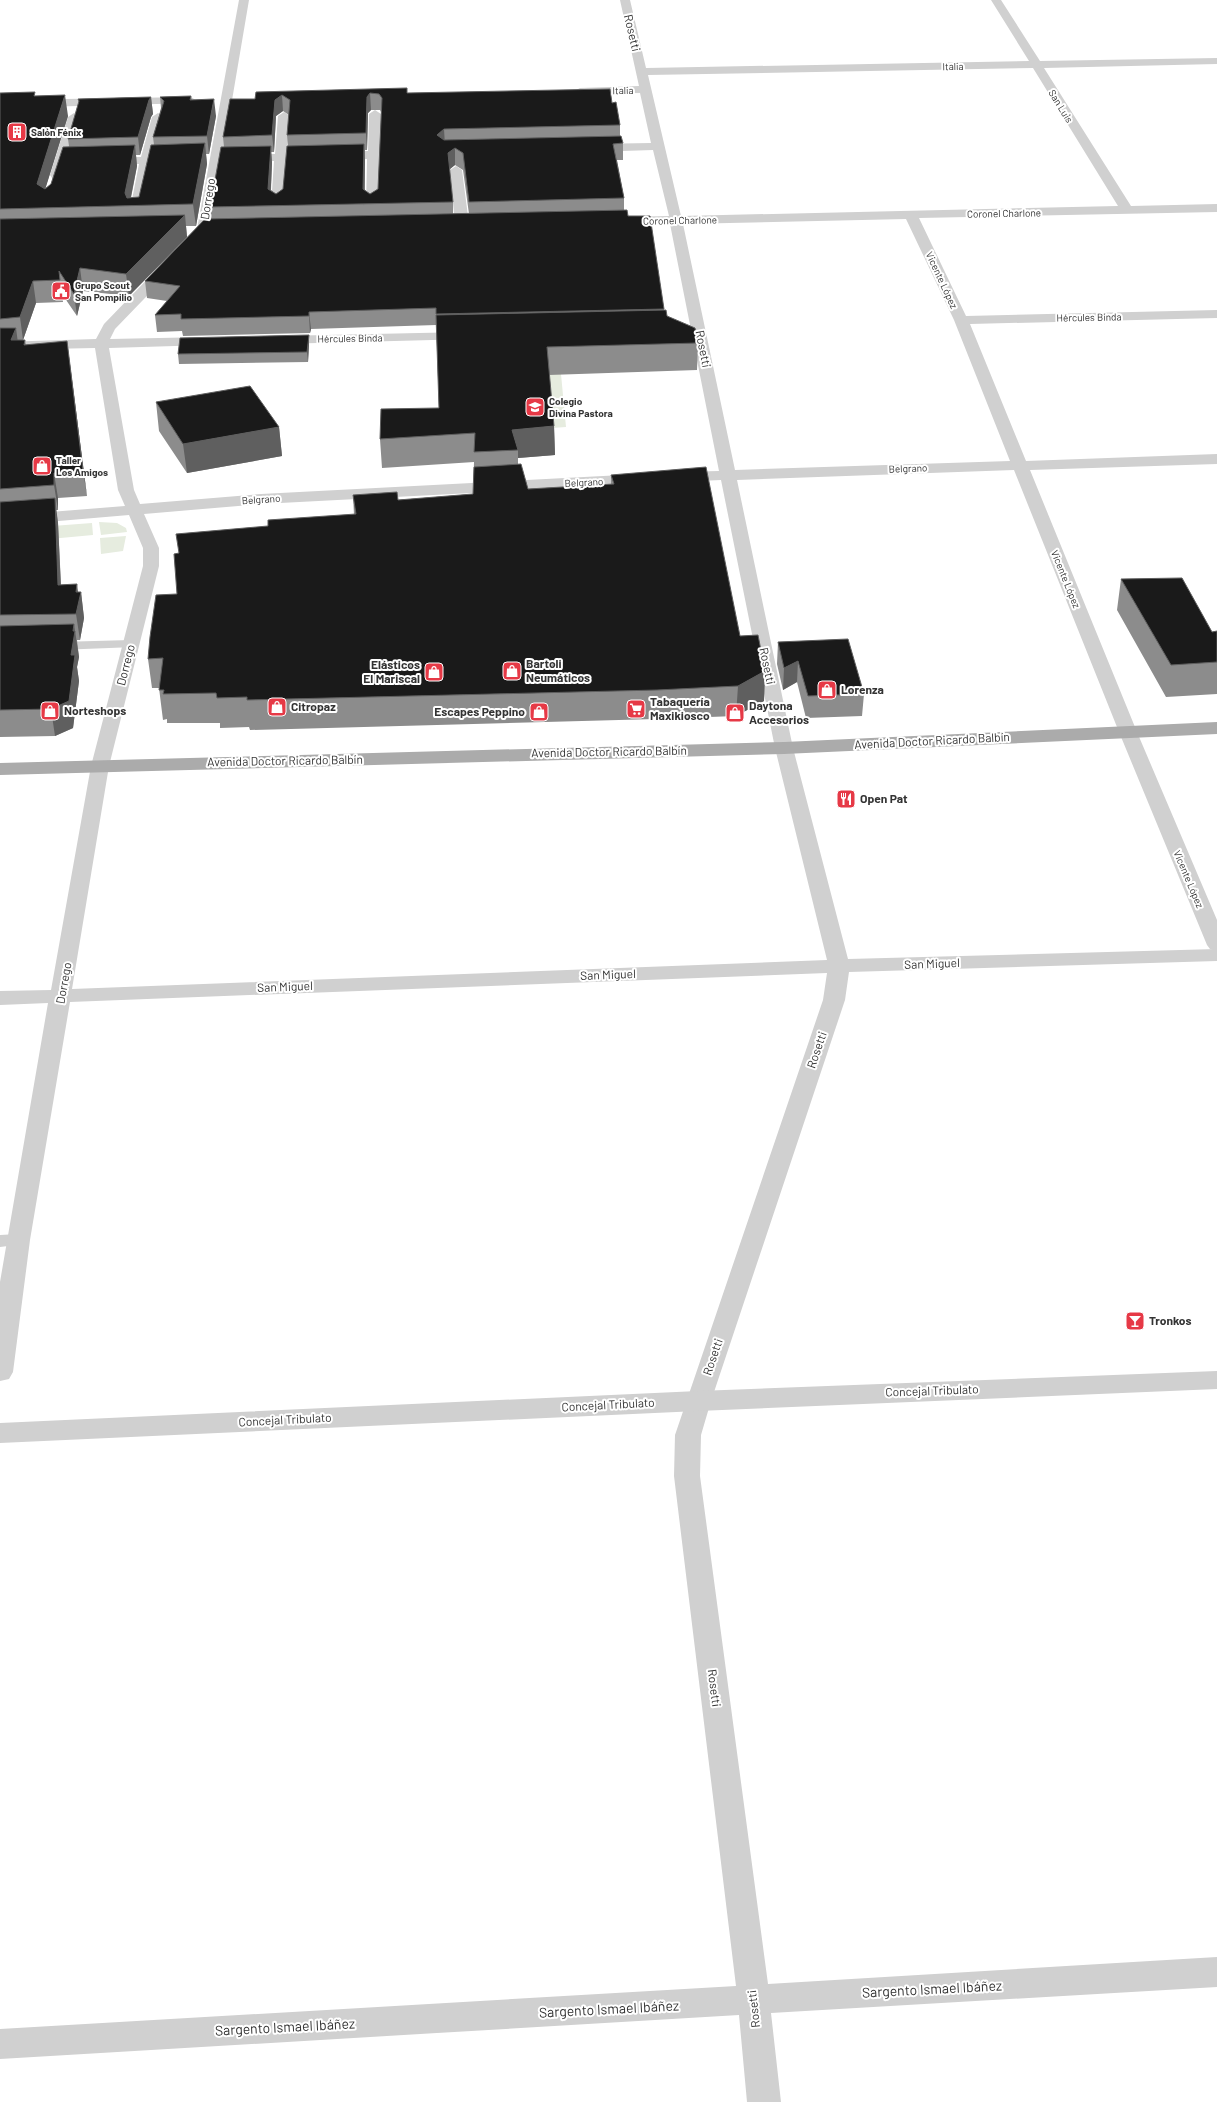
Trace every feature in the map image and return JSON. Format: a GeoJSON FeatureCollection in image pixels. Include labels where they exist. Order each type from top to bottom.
{"type":"FeatureCollection","features":[{"type":"Feature","properties":{"kind":"main road","name":"Avenida Doctor Ricardo Balbín"},"geometry":{"type":"LineString","coordinates":[[0,769],[784,748],[1217,728]]}},
{"type":"Feature","properties":{"kind":"street","name":"Dorrego"},"geometry":{"type":"LineString","coordinates":[[0,1372],[9,1240],[62,995],[100,766],[151,566],[151,548],[126,490],[101,343],[109,327],[203,230],[224,159],[221,100],[244,0]]}},
{"type":"Feature","properties":{"kind":"street","name":"Rosetti"},"geometry":{"type":"LineString","coordinates":[[625,0],[700,331],[727,475],[784,748],[839,966],[834,1000],[698,1401],[688,1435],[687,1476],[754,2000],[764,2102]]}},
{"type":"Feature","properties":{"kind":"street","name":"San Luis"},"geometry":{"type":"LineString","coordinates":[[996,0],[1127,210]]}},
{"type":"Feature","properties":{"kind":"street","name":"Italia"},"geometry":{"type":"LineString","coordinates":[[642,72],[1217,61]]}},
{"type":"Feature","properties":{"kind":"street","name":"Italia"},"geometry":{"type":"LineString","coordinates":[[567,92],[646,90]]}},
{"type":"Feature","properties":{"kind":"street"},"geometry":{"type":"LineString","coordinates":[[221,100],[241,100]]}},
{"type":"Feature","properties":{"kind":"street"},"geometry":{"type":"LineString","coordinates":[[0,104],[202,101]]}},
{"type":"Feature","properties":{"kind":"street"},"geometry":{"type":"LineString","coordinates":[[372,206],[375,114]]}},
{"type":"Feature","properties":{"kind":"street"},"geometry":{"type":"LineString","coordinates":[[135,214],[146,161],[158,116]]}},
{"type":"Feature","properties":{"kind":"street"},"geometry":{"type":"LineString","coordinates":[[277,206],[284,116]]}},
{"type":"Feature","properties":{"kind":"street"},"geometry":{"type":"LineString","coordinates":[[54,183],[74,117]]}},
{"type":"Feature","properties":{"kind":"street"},"geometry":{"type":"LineString","coordinates":[[578,148],[657,146]]}},
{"type":"Feature","properties":{"kind":"street"},"geometry":{"type":"LineString","coordinates":[[99,161],[373,155]]}},
{"type":"Feature","properties":{"kind":"street"},"geometry":{"type":"LineString","coordinates":[[61,162],[76,162]]}},
{"type":"Feature","properties":{"kind":"street"},"geometry":{"type":"LineString","coordinates":[[456,170],[462,224]]}},
{"type":"Feature","properties":{"kind":"street","name":"Coronel Charlone"},"geometry":{"type":"LineString","coordinates":[[605,221],[911,216],[1217,208]]}},
{"type":"Feature","properties":{"kind":"street","name":"Vicente López"},"geometry":{"type":"LineString","coordinates":[[911,216],[961,320],[1128,732],[1217,944]]}},
{"type":"Feature","properties":{"kind":"street"},"geometry":{"type":"LineString","coordinates":[[446,225],[478,224]]}},
{"type":"Feature","properties":{"kind":"street"},"geometry":{"type":"LineString","coordinates":[[187,230],[219,230]]}},
{"type":"Feature","properties":{"kind":"street","name":"Hércules Binda"},"geometry":{"type":"LineString","coordinates":[[961,320],[1217,314]]}},
{"type":"Feature","properties":{"kind":"street"},"geometry":{"type":"LineString","coordinates":[[684,331],[700,331]]}},
{"type":"Feature","properties":{"kind":"street","name":"Hércules Binda"},"geometry":{"type":"LineString","coordinates":[[264,340],[484,335]]}},
{"type":"Feature","properties":{"kind":"street"},"geometry":{"type":"LineString","coordinates":[[0,346],[226,341]]}},
{"type":"Feature","properties":{"kind":"street","name":"Belgrano"},"geometry":{"type":"LineString","coordinates":[[0,521],[136,511],[261,499],[659,478],[1217,458]]}},
{"type":"Feature","properties":{"kind":"street","name":"San Miguel"},"geometry":{"type":"LineString","coordinates":[[0,998],[839,966],[1217,955]]}},
{"type":"Feature","properties":{"kind":"street","name":"Concejal Tribulato"},"geometry":{"type":"LineString","coordinates":[[0,1433],[698,1401],[1217,1380]]}},
{"type":"Feature","properties":{"kind":"street","name":"Sargento Ismael Ibáñez"},"geometry":{"type":"LineString","coordinates":[[0,2044],[1217,1972]]}},
{"type":"Feature","properties":{"kind":"lane"},"geometry":{"type":"LineString","coordinates":[[44,646],[131,644]]}},
{"type":"Feature","properties":{"kind":"shaded area"},"geometry":{"type":"Polygon","coordinates":[[[561,374],[566,427],[552,428],[500,376],[561,374]]]}},
{"type":"Feature","properties":{"kind":"shaded area"},"geometry":{"type":"Polygon","coordinates":[[[99,522],[117,523],[126,528],[127,532],[101,535],[99,522]]]}},
{"type":"Feature","properties":{"kind":"shaded area"},"geometry":{"type":"Polygon","coordinates":[[[92,523],[93,535],[39,540],[39,527],[92,523]]]}},
{"type":"Feature","properties":{"kind":"shaded area"},"geometry":{"type":"Polygon","coordinates":[[[126,536],[123,551],[101,554],[100,538],[126,536]]]}},
{"type":"Feature","properties":{"kind":"building"},"geometry":{"type":"Polygon","coordinates":[[[407,88],[407,93],[610,89],[612,103],[616,102],[620,125],[444,129],[437,135],[444,140],[621,136],[623,143],[613,144],[624,198],[469,202],[463,153],[455,148],[448,153],[453,202],[210,207],[221,147],[271,146],[268,189],[276,194],[283,189],[287,146],[364,144],[363,189],[370,194],[378,189],[382,98],[379,94],[370,93],[367,97],[366,133],[287,135],[290,100],[282,95],[275,100],[272,135],[223,137],[230,99],[255,99],[256,92],[407,88]]]}},
{"type":"Feature","properties":{"kind":"building"},"geometry":{"type":"Polygon","coordinates":[[[35,92],[34,96],[65,95],[37,184],[45,189],[51,184],[63,147],[135,145],[125,193],[127,198],[139,197],[151,145],[205,143],[193,204],[0,209],[0,93],[35,92]]]}},
{"type":"Feature","properties":{"kind":"building"},"geometry":{"type":"Polygon","coordinates":[[[191,96],[190,100],[214,99],[207,136],[153,137],[164,101],[160,97],[191,96]]]}},
{"type":"Feature","properties":{"kind":"building"},"geometry":{"type":"Polygon","coordinates":[[[151,97],[138,137],[68,139],[79,101],[78,99],[151,97]]]}},
{"type":"Feature","properties":{"kind":"building"},"geometry":{"type":"Polygon","coordinates":[[[627,210],[628,216],[650,216],[664,309],[436,314],[436,308],[309,312],[309,316],[181,319],[181,314],[155,315],[180,286],[145,281],[205,219],[627,210]]]}},
{"type":"Feature","properties":{"kind":"building"},"geometry":{"type":"Polygon","coordinates":[[[185,215],[126,274],[80,268],[74,294],[59,271],[60,280],[33,281],[20,317],[0,319],[0,219],[185,215]]]}},
{"type":"Feature","properties":{"kind":"building"},"geometry":{"type":"Polygon","coordinates":[[[666,310],[667,316],[695,328],[698,343],[547,347],[554,426],[512,430],[518,450],[474,452],[475,433],[380,439],[381,409],[439,408],[436,315],[666,310]]]}},
{"type":"Feature","properties":{"kind":"building"},"geometry":{"type":"Polygon","coordinates":[[[0,328],[16,328],[11,340],[25,340],[24,345],[67,341],[83,471],[54,473],[54,485],[0,489],[0,328]]]}},
{"type":"Feature","properties":{"kind":"building"},"geometry":{"type":"Polygon","coordinates":[[[309,335],[307,352],[178,354],[180,338],[309,335]]]}},
{"type":"Feature","properties":{"kind":"building"},"geometry":{"type":"Polygon","coordinates":[[[250,386],[279,427],[183,444],[156,402],[250,386]]]}},
{"type":"Feature","properties":{"kind":"building"},"geometry":{"type":"Polygon","coordinates":[[[521,464],[528,489],[614,484],[611,475],[706,467],[740,636],[758,635],[765,671],[738,686],[657,690],[247,700],[247,697],[217,698],[216,693],[163,694],[164,690],[159,690],[163,658],[148,659],[150,637],[156,595],[177,594],[174,554],[179,553],[176,534],[268,526],[268,520],[356,514],[353,495],[397,492],[398,500],[473,494],[474,467],[521,464]]]}},
{"type":"Feature","properties":{"kind":"building"},"geometry":{"type":"Polygon","coordinates":[[[55,498],[58,585],[77,584],[76,592],[81,592],[76,614],[0,615],[0,502],[55,498]]]}},
{"type":"Feature","properties":{"kind":"building"},"geometry":{"type":"Polygon","coordinates":[[[1182,578],[1212,632],[1217,631],[1217,662],[1171,665],[1121,579],[1182,578]]]}},
{"type":"Feature","properties":{"kind":"building"},"geometry":{"type":"Polygon","coordinates":[[[74,624],[73,631],[75,631],[71,655],[75,655],[69,701],[51,709],[0,710],[0,626],[74,624]]]}},
{"type":"Feature","properties":{"kind":"building"},"geometry":{"type":"Polygon","coordinates":[[[848,639],[864,694],[808,696],[798,661],[784,668],[778,642],[848,639]]]}},
{"type":"Feature","properties":{"kind":"place","name":"Salón Fénix"},"geometry":{"type":"Point","coordinates":[17,132]}},
{"type":"Feature","properties":{"kind":"place","name":"Grupo Scout San Pompilio"},"geometry":{"type":"Point","coordinates":[61,291]}},
{"type":"Feature","properties":{"kind":"place","name":"Colegio Divina Pastora"},"geometry":{"type":"Point","coordinates":[535,407]}},
{"type":"Feature","properties":{"kind":"place","name":"Taller Los Amigos"},"geometry":{"type":"Point","coordinates":[42,466]}},
{"type":"Feature","properties":{"kind":"place","name":"Bartoli Neumáticos"},"geometry":{"type":"Point","coordinates":[512,671]}},
{"type":"Feature","properties":{"kind":"place","name":"Elásticos El Mariscal"},"geometry":{"type":"Point","coordinates":[434,672]}},
{"type":"Feature","properties":{"kind":"place","name":"Lorenza"},"geometry":{"type":"Point","coordinates":[827,690]}},
{"type":"Feature","properties":{"kind":"place","name":"Citropaz"},"geometry":{"type":"Point","coordinates":[277,707]}},
{"type":"Feature","properties":{"kind":"place","name":"Tabaquería Maxikiosco"},"geometry":{"type":"Point","coordinates":[636,709]}},
{"type":"Feature","properties":{"kind":"place","name":"Norteshops"},"geometry":{"type":"Point","coordinates":[50,711]}},
{"type":"Feature","properties":{"kind":"place","name":"Escapes Peppino"},"geometry":{"type":"Point","coordinates":[539,712]}},
{"type":"Feature","properties":{"kind":"place","name":"Daytona Accesorios"},"geometry":{"type":"Point","coordinates":[735,713]}},
{"type":"Feature","properties":{"kind":"place","name":"Open Pat"},"geometry":{"type":"Point","coordinates":[846,799]}},
{"type":"Feature","properties":{"kind":"place","name":"Tronkos"},"geometry":{"type":"Point","coordinates":[1135,1321]}}]}
